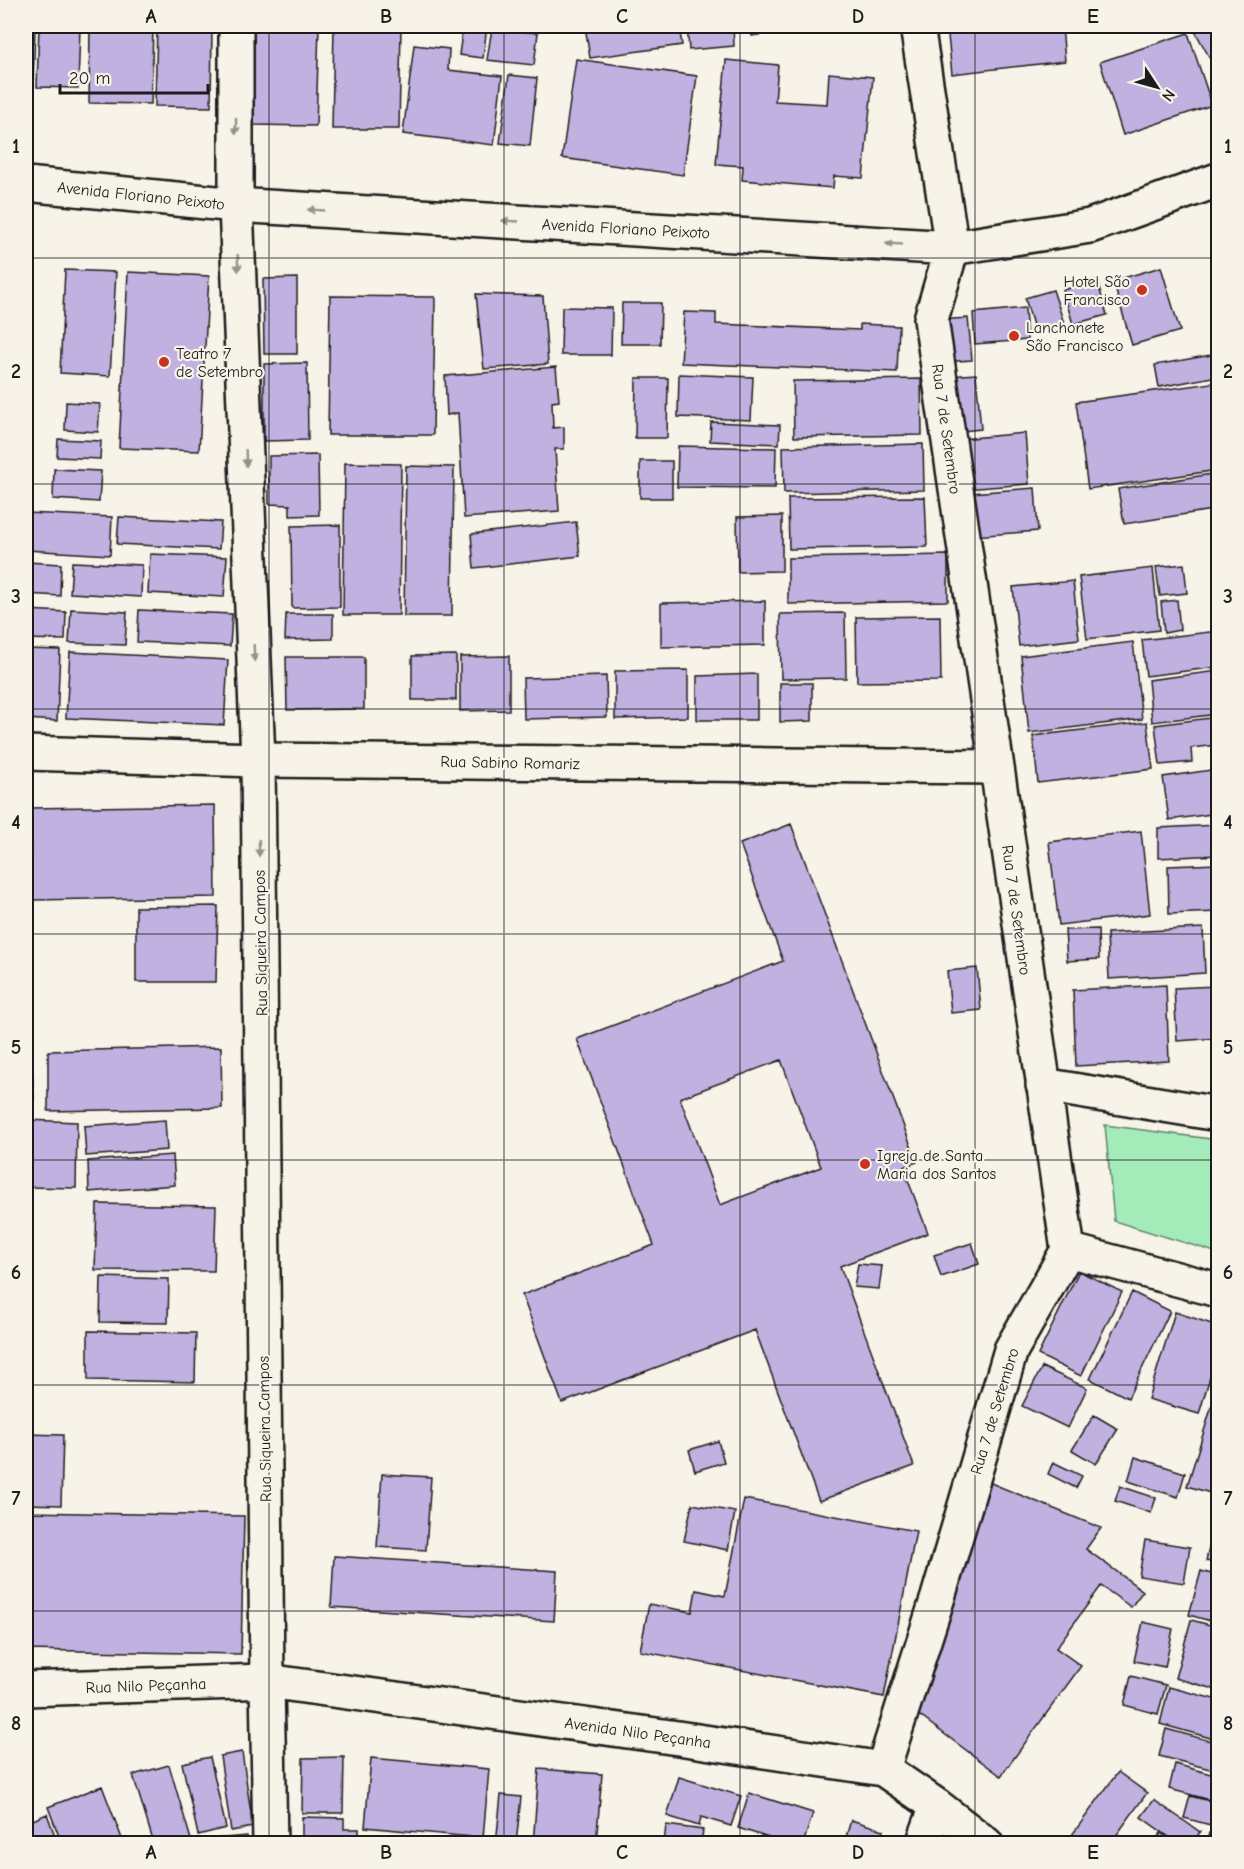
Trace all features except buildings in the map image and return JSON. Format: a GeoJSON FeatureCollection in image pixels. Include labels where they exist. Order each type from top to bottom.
{"type":"FeatureCollection","features":[{"type":"Feature","properties":{"kind":"street","name":"Rua Siqueira Campos"},"geometry":{"type":"LineString","coordinates":[[236,26],[236,205],[258,760],[270,1844]]}},
{"type":"Feature","properties":{"kind":"street","name":"Rua 7 de Setembro"},"geometry":{"type":"LineString","coordinates":[[883,1769],[938,1597],[1011,1350],[1068,1250],[995,767],[931,319],[952,248],[917,26]]}},
{"type":"Feature","properties":{"kind":"street","name":"Avenida Floriano Peixoto"},"geometry":{"type":"LineString","coordinates":[[26,184],[236,205],[952,248],[1090,226],[1218,180]]}},
{"type":"Feature","properties":{"kind":"street","name":"Rua Sabino Romariz"},"geometry":{"type":"LineString","coordinates":[[26,753],[258,760],[995,767]]}},
{"type":"Feature","properties":{"kind":"street"},"geometry":{"type":"LineString","coordinates":[[1043,1084],[1218,1114]]}},
{"type":"Feature","properties":{"kind":"street"},"geometry":{"type":"LineString","coordinates":[[1068,1250],[1218,1290]]}},
{"type":"Feature","properties":{"kind":"street","name":"Rua Nilo Peçanha"},"geometry":{"type":"LineString","coordinates":[[26,1689],[267,1681]]}},
{"type":"Feature","properties":{"kind":"street","name":"Avenida Nilo Peçanha"},"geometry":{"type":"LineString","coordinates":[[267,1681],[883,1769],[937,1806],[986,1844]]}},
{"type":"Feature","properties":{"kind":"street"},"geometry":{"type":"LineString","coordinates":[[923,1844],[937,1806]]}},
{"type":"Feature","properties":{"kind":"green space"},"geometry":{"type":"Polygon","coordinates":[[[1105,1125],[1218,1140],[1218,1253],[1114,1221],[1105,1125]]]}},
{"type":"Feature","properties":{"kind":"place","name":"Hotel São Francisco"},"geometry":{"type":"Point","coordinates":[1142,290]}},
{"type":"Feature","properties":{"kind":"place","name":"Lanchonete São Francisco"},"geometry":{"type":"Point","coordinates":[1014,336]}},
{"type":"Feature","properties":{"kind":"place","name":"Teatro 7 de Setembro"},"geometry":{"type":"Point","coordinates":[164,362]}},
{"type":"Feature","properties":{"kind":"place","name":"Igreja de Santa Maria dos Santos"},"geometry":{"type":"Point","coordinates":[865,1164]}}]}
